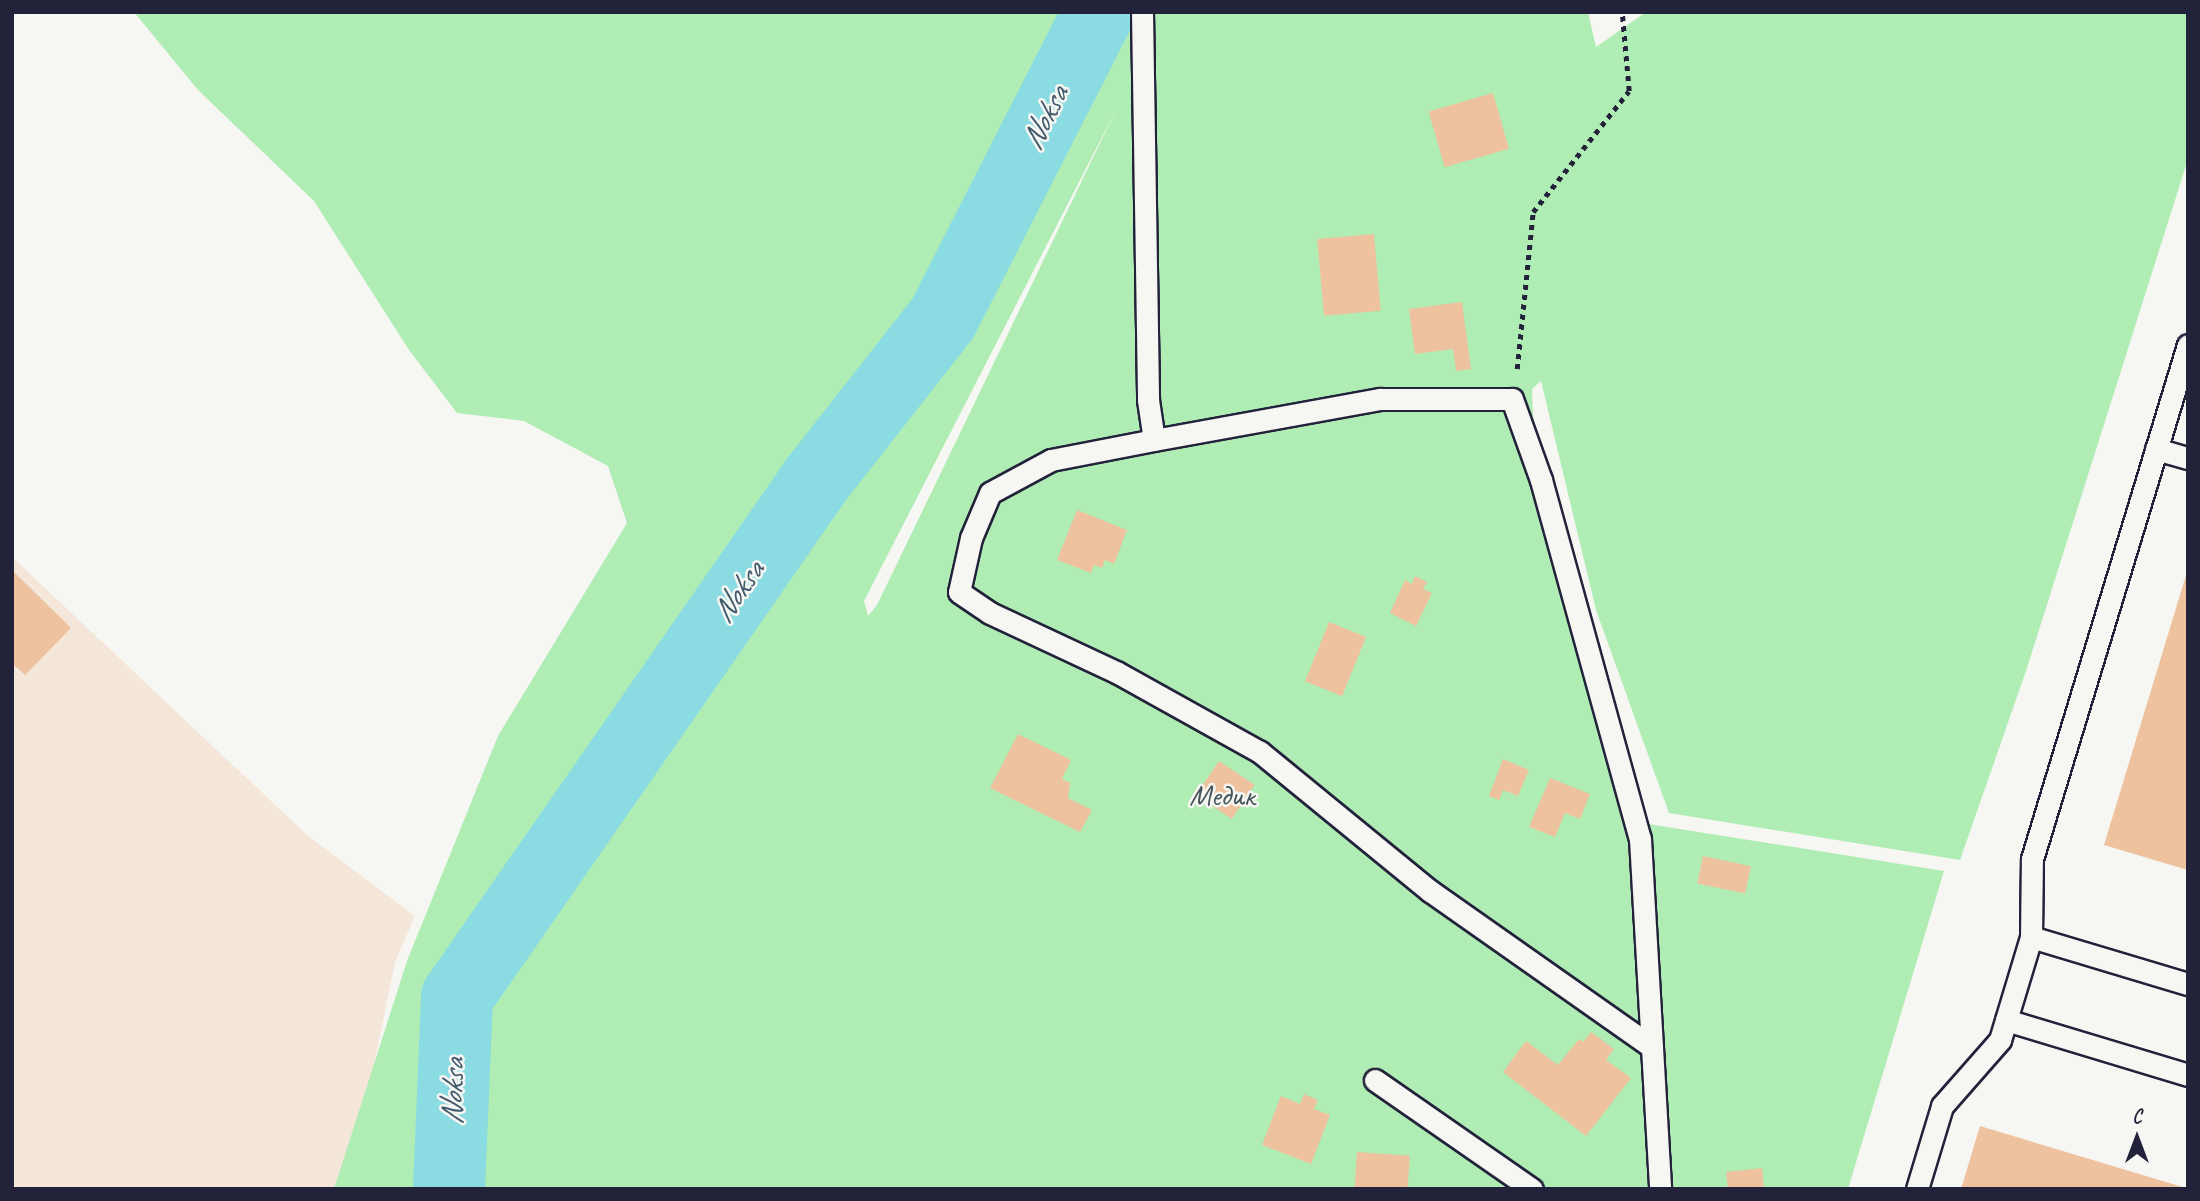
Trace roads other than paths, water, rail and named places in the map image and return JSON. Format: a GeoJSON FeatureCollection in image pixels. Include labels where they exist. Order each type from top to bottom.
{"type":"FeatureCollection","features":[{"type":"Feature","properties":{"kind":"lane"},"geometry":{"type":"LineString","coordinates":[[1142,12],[1148,400],[1154,440]]}},
{"type":"Feature","properties":{"kind":"lane"},"geometry":{"type":"LineString","coordinates":[[1917,1189],[1942,1105],[1954,1088],[1993,1053],[2006,1020],[2031,937],[2032,859],[2188,345]]}},
{"type":"Feature","properties":{"kind":"lane"},"geometry":{"type":"LineString","coordinates":[[1652,1047],[1430,891],[1260,752],[1118,673],[990,613],[959,592],[971,538],[990,493],[1051,460],[1154,440],[1380,399],[1512,398],[1541,480],[1640,839],[1652,1047],[1660,1189]]}},
{"type":"Feature","properties":{"kind":"lane"},"geometry":{"type":"LineString","coordinates":[[2157,449],[2188,458]]}},
{"type":"Feature","properties":{"kind":"lane"},"geometry":{"type":"LineString","coordinates":[[2031,937],[2188,984]]}},
{"type":"Feature","properties":{"kind":"lane"},"geometry":{"type":"LineString","coordinates":[[2006,1020],[2188,1075]]}},
{"type":"Feature","properties":{"kind":"lane"},"geometry":{"type":"LineString","coordinates":[[1375,1080],[1532,1189]]}},
{"type":"Feature","properties":{"kind":"waterway","name":"Noksa"},"geometry":{"type":"LineString","coordinates":[[449,1189],[457,997],[816,480],[943,318],[1099,12]]}},
{"type":"Feature","properties":{"kind":"park label","name":"Медик"},"geometry":{"type":"Point","coordinates":[1222,795]}}]}
